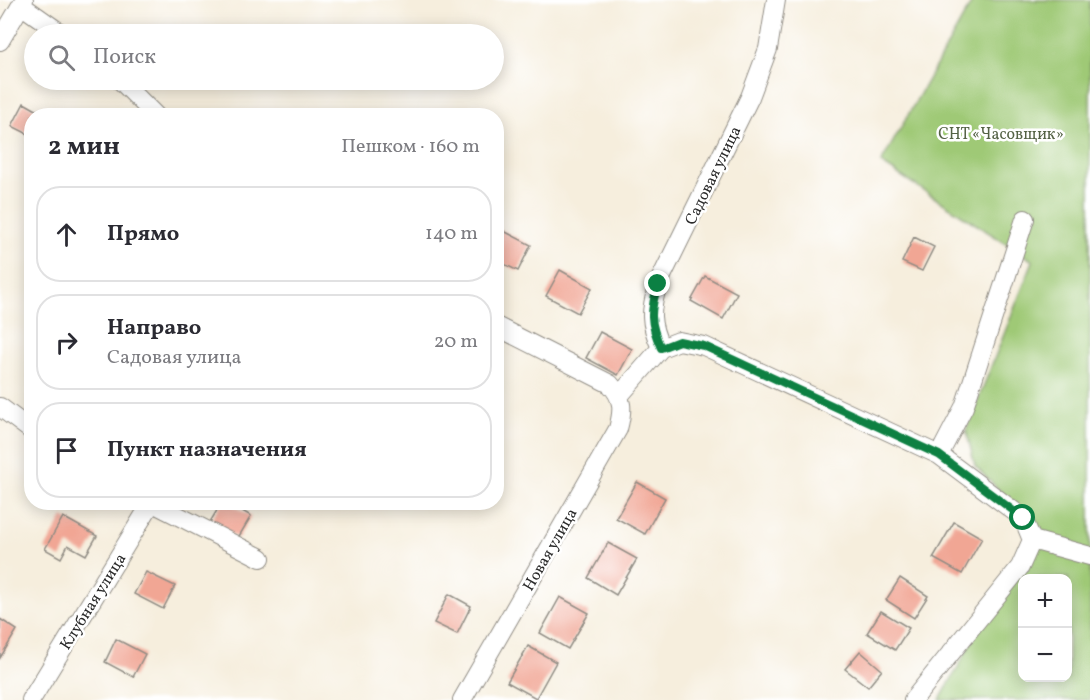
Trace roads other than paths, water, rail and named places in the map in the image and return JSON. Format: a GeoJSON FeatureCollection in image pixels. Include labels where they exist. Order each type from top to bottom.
{"type":"FeatureCollection","features":[{"type":"Feature","properties":{"kind":"street","name":"Садовая улица"},"geometry":{"type":"LineString","coordinates":[[661,348],[651,325],[652,305],[658,284],[750,97],[768,49],[776,0]]}},
{"type":"Feature","properties":{"kind":"street"},"geometry":{"type":"LineString","coordinates":[[0,41],[23,2],[50,24]]}},
{"type":"Feature","properties":{"kind":"street"},"geometry":{"type":"LineString","coordinates":[[130,90],[148,108]]}},
{"type":"Feature","properties":{"kind":"street"},"geometry":{"type":"LineString","coordinates":[[939,455],[964,406],[1025,219]]}},
{"type":"Feature","properties":{"kind":"street"},"geometry":{"type":"LineString","coordinates":[[504,330],[597,376],[610,384],[620,395],[661,348],[679,341],[704,346],[939,455],[1023,518],[1032,540],[1020,567],[913,700]]}},
{"type":"Feature","properties":{"kind":"street","name":"Новая улица"},"geometry":{"type":"LineString","coordinates":[[462,700],[618,429],[623,409],[620,395]]}},
{"type":"Feature","properties":{"kind":"street"},"geometry":{"type":"LineString","coordinates":[[0,407],[24,425]]}},
{"type":"Feature","properties":{"kind":"street","name":"Клубная улица"},"geometry":{"type":"LineString","coordinates":[[31,700],[148,510]]}},
{"type":"Feature","properties":{"kind":"street"},"geometry":{"type":"LineString","coordinates":[[166,510],[261,558]]}},
{"type":"Feature","properties":{"kind":"street"},"geometry":{"type":"LineString","coordinates":[[1032,540],[1090,556]]}},
{"type":"Feature","properties":{"kind":"park label","name":"СНТ «Часовщик»"},"geometry":{"type":"Point","coordinates":[1001,133]}}]}
